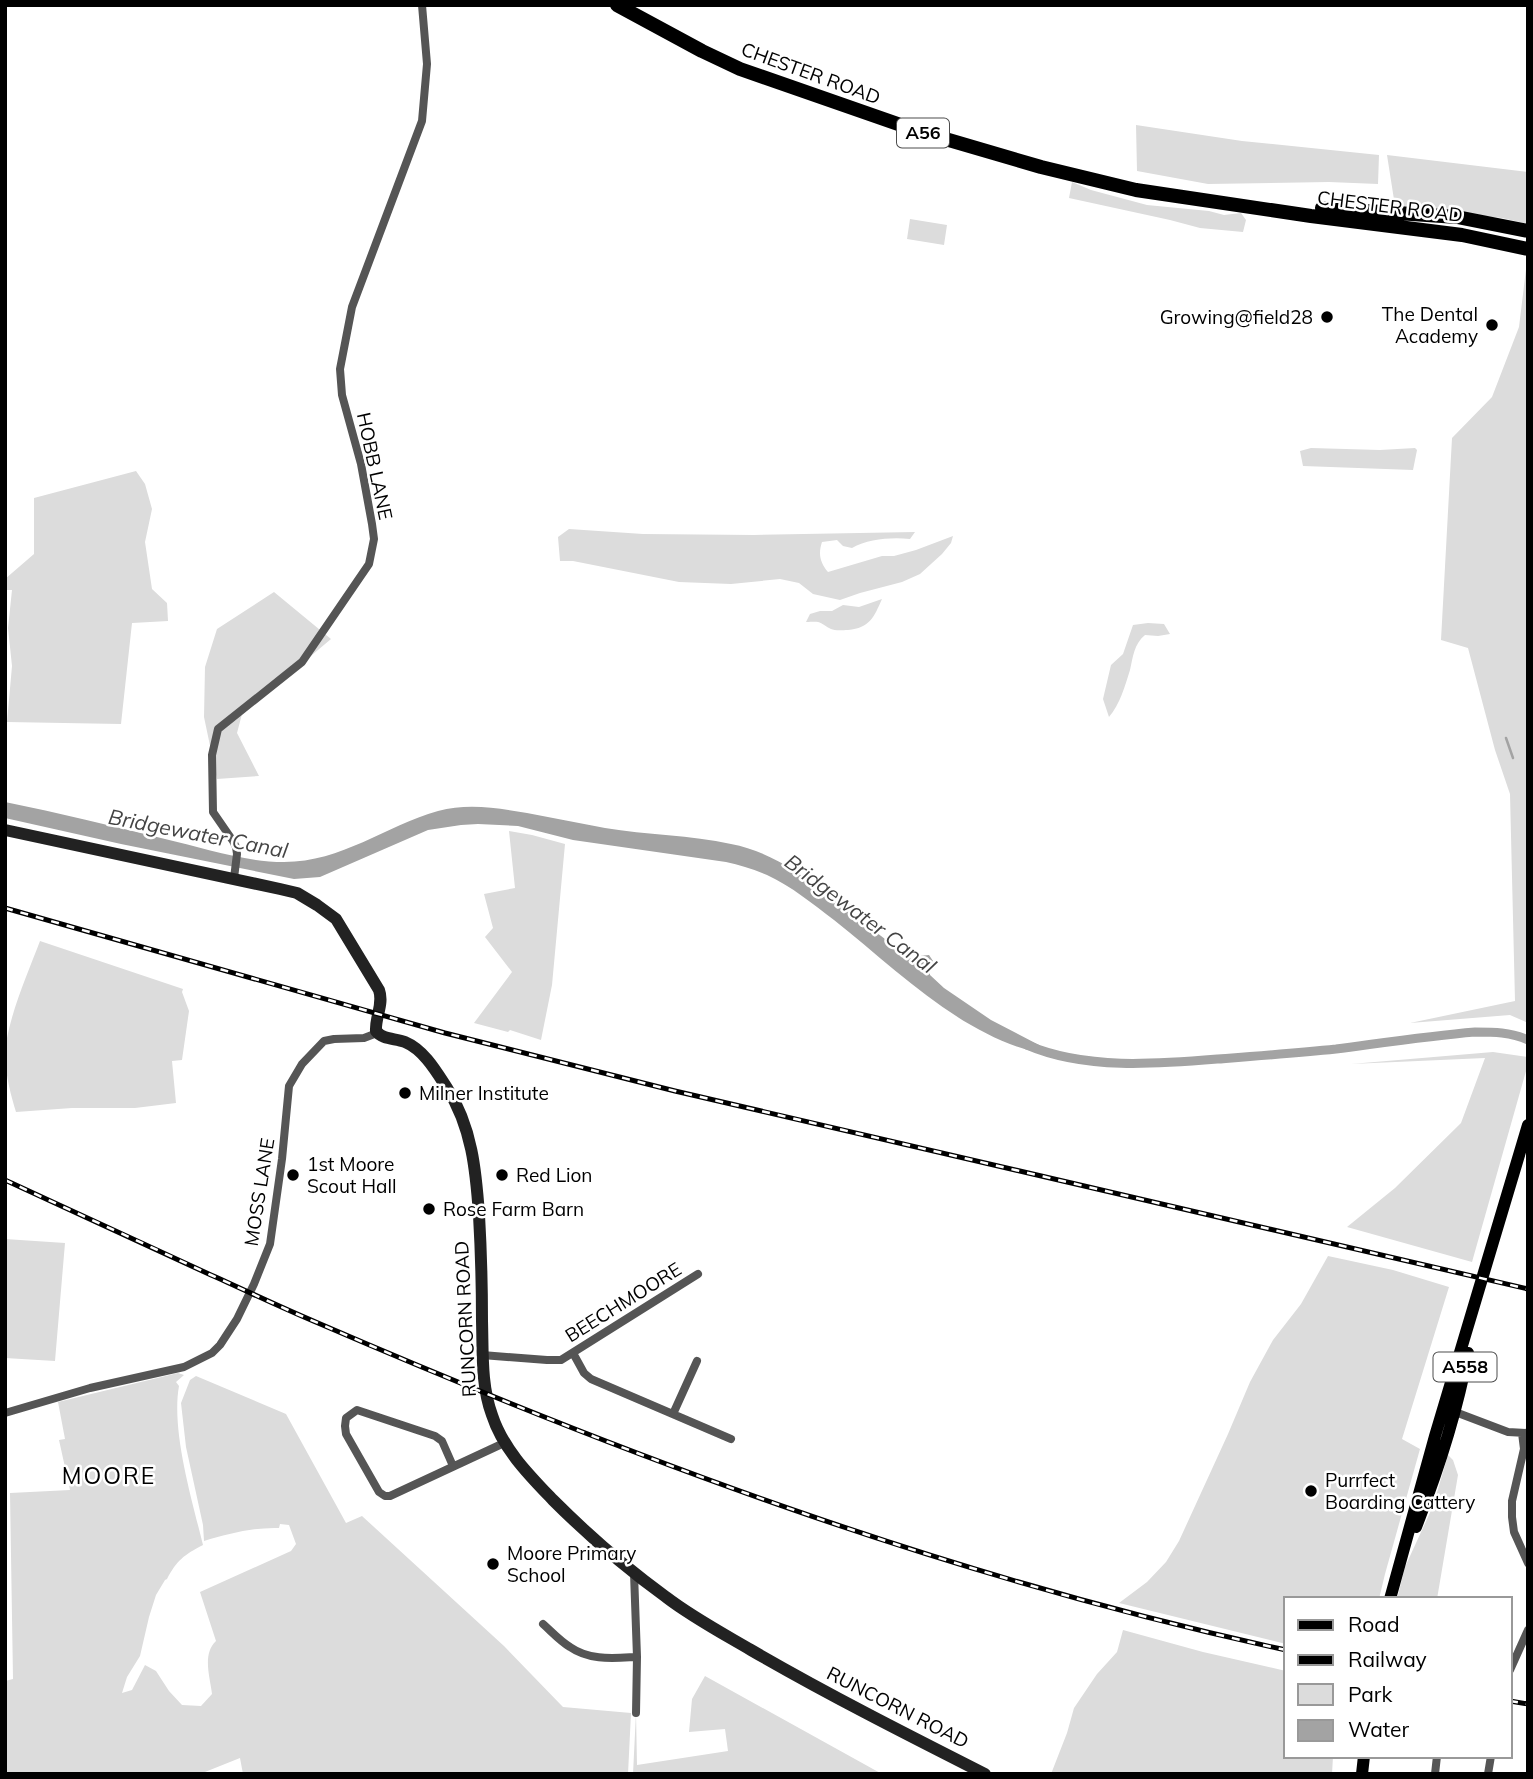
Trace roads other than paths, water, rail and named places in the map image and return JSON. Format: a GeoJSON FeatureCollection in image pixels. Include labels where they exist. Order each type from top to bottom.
{"type":"FeatureCollection","features":[{"type":"Feature","properties":{"kind":"highway","name":"CHESTER ROAD"},"geometry":{"type":"LineString","coordinates":[[617,5],[732,65],[918,131],[1041,167],[1136,190],[1462,234],[1528,248]]}},
{"type":"Feature","properties":{"kind":"highway","name":"CHESTER ROAD"},"geometry":{"type":"LineString","coordinates":[[1247,206],[1457,217],[1528,231]]}},
{"type":"Feature","properties":{"kind":"main road","name":"A558"},"geometry":{"type":"LineString","coordinates":[[1392,1597],[1449,1410],[1478,1294],[1528,1125]]}},
{"type":"Feature","properties":{"kind":"street","name":"HOBB LANE"},"geometry":{"type":"LineString","coordinates":[[234,876],[237,854],[233,841],[212,812],[212,755],[218,729],[302,662],[369,564],[374,538],[361,464],[342,394],[340,369],[352,307],[422,121],[427,64],[422,5]]}},
{"type":"Feature","properties":{"kind":"street"},"geometry":{"type":"LineString","coordinates":[[5,830],[155,863],[234,876],[297,894],[336,919],[379,990],[381,1003],[377,1028]]}},
{"type":"Feature","properties":{"kind":"street","name":"MOSS LANE"},"geometry":{"type":"LineString","coordinates":[[5,1413],[90,1388],[184,1367],[212,1353],[237,1319],[270,1244],[289,1086],[302,1064],[324,1041],[364,1038],[377,1028]]}},
{"type":"Feature","properties":{"kind":"street","name":"RUNCORN ROAD"},"geometry":{"type":"LineString","coordinates":[[377,1028],[383,1037],[406,1043],[428,1059],[449,1091],[467,1131],[475,1167],[481,1249],[484,1384],[491,1415],[504,1443],[535,1482],[634,1572],[701,1620],[798,1678],[985,1774]]}},
{"type":"Feature","properties":{"kind":"street","name":"BEECHMOORE"},"geometry":{"type":"LineString","coordinates":[[482,1355],[561,1360],[698,1274]]}},
{"type":"Feature","properties":{"kind":"street"},"geometry":{"type":"LineString","coordinates":[[573,1353],[584,1373],[591,1379],[731,1439]]}},
{"type":"Feature","properties":{"kind":"street"},"geometry":{"type":"LineString","coordinates":[[673,1414],[697,1361]]}},
{"type":"Feature","properties":{"kind":"street"},"geometry":{"type":"LineString","coordinates":[[453,1466],[442,1441],[435,1436],[357,1410],[346,1418],[346,1434],[379,1492],[384,1496],[390,1496],[504,1443]]}},
{"type":"Feature","properties":{"kind":"street"},"geometry":{"type":"LineString","coordinates":[[1449,1410],[1497,1428],[1525,1433],[1512,1501],[1512,1517],[1514,1532],[1528,1563]]}},
{"type":"Feature","properties":{"kind":"street"},"geometry":{"type":"LineString","coordinates":[[634,1572],[636,1713]]}},
{"type":"Feature","properties":{"kind":"street"},"geometry":{"type":"LineString","coordinates":[[543,1625],[571,1648],[584,1654],[598,1658],[637,1657]]}},
{"type":"Feature","properties":{"kind":"street"},"geometry":{"type":"LineString","coordinates":[[1512,1666],[1528,1630]]}},
{"type":"Feature","properties":{"kind":"water"},"geometry":{"type":"Polygon","coordinates":[[[5,802],[224,854],[284,862],[325,856],[419,817],[438,811],[471,807],[505,809],[605,828],[739,846],[763,854],[794,870],[914,961],[919,956],[929,955],[933,961],[930,975],[944,988],[991,1020],[1039,1045],[1035,1052],[979,1030],[928,997],[793,890],[767,875],[731,863],[573,840],[518,826],[478,824],[428,830],[320,877],[294,879],[5,818],[5,802]]]}},
{"type":"Feature","properties":{"kind":"waterway"},"geometry":{"type":"LineString","coordinates":[[1506,738],[1513,758]]}},
{"type":"Feature","properties":{"kind":"waterway","name":"Bridgewater Canal"},"geometry":{"type":"LineString","coordinates":[[1027,1045],[1049,1053],[1097,1062],[1146,1063],[1321,1050],[1475,1032],[1509,1034],[1528,1040]]}},
{"type":"Feature","properties":{"kind":"railway"},"geometry":{"type":"LineString","coordinates":[[5,908],[445,1033],[675,1091],[1528,1289]]}},
{"type":"Feature","properties":{"kind":"railway"},"geometry":{"type":"LineString","coordinates":[[5,1180],[305,1317],[554,1421],[674,1467],[794,1510],[1038,1588],[1161,1621],[1284,1650]]}},
{"type":"Feature","properties":{"kind":"railway"},"geometry":{"type":"LineString","coordinates":[[1512,1701],[1528,1704]]}},
{"type":"Feature","properties":{"kind":"place","name":"Growing@field28"},"geometry":{"type":"Point","coordinates":[1327,317]}},
{"type":"Feature","properties":{"kind":"place","name":"The Dental Academy"},"geometry":{"type":"Point","coordinates":[1492,325]}},
{"type":"Feature","properties":{"kind":"place","name":"Milner Institute"},"geometry":{"type":"Point","coordinates":[405,1093]}},
{"type":"Feature","properties":{"kind":"place","name":"1st Moore Scout Hall"},"geometry":{"type":"Point","coordinates":[293,1175]}},
{"type":"Feature","properties":{"kind":"place","name":"Red Lion"},"geometry":{"type":"Point","coordinates":[502,1175]}},
{"type":"Feature","properties":{"kind":"place","name":"Rose Farm Barn"},"geometry":{"type":"Point","coordinates":[429,1209]}},
{"type":"Feature","properties":{"kind":"place","name":"Purrfect Boarding Cattery"},"geometry":{"type":"Point","coordinates":[1311,1491]}},
{"type":"Feature","properties":{"kind":"place","name":"Moore Primary School"},"geometry":{"type":"Point","coordinates":[493,1564]}},
{"type":"Feature","properties":{"kind":"district","name":"MOORE"},"geometry":{"type":"Point","coordinates":[109,1476]}}]}
